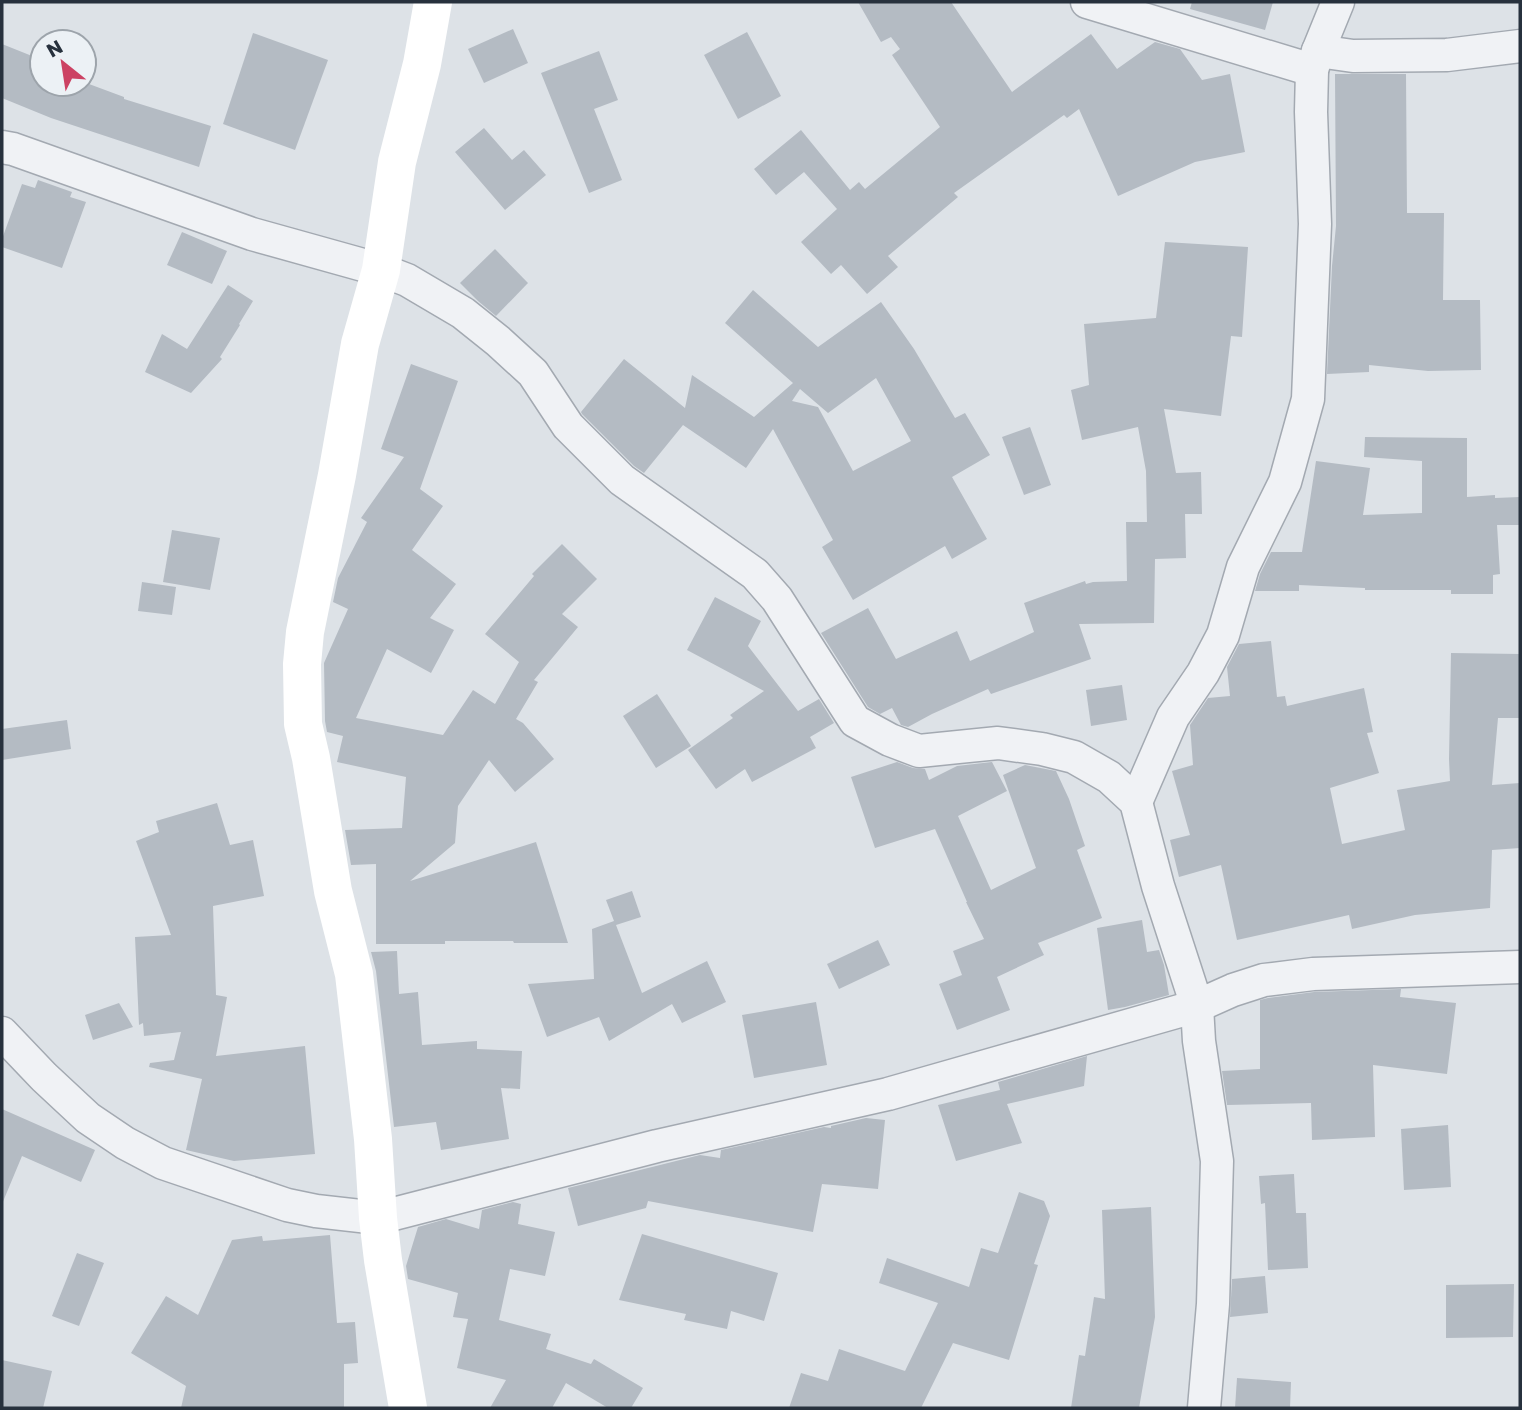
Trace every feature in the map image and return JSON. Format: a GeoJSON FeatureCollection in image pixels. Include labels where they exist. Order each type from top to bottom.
{"type":"FeatureCollection","features":[{"type":"Feature","properties":{"kind":"street"},"geometry":{"type":"LineString","coordinates":[[408,1408],[393,1328],[378,1218],[373,1139],[354,974],[333,891],[303,724],[302,664],[305,632],[360,345],[381,270],[397,162],[422,64],[433,2]]}},
{"type":"Feature","properties":{"kind":"street"},"geometry":{"type":"LineString","coordinates":[[1087,2],[1315,60],[1353,56],[1433,55],[1520,46]]}},
{"type":"Feature","properties":{"kind":"street"},"geometry":{"type":"LineString","coordinates":[[1136,802],[1173,717],[1203,673],[1223,635],[1243,567],[1285,482],[1308,399],[1315,224],[1311,112],[1315,60],[1338,2]]}},
{"type":"Feature","properties":{"kind":"street"},"geometry":{"type":"LineString","coordinates":[[2,147],[252,234],[381,270],[407,280],[463,313],[533,373],[568,426],[622,480],[755,574],[777,599],[855,721],[890,740],[919,751],[998,743],[1074,757],[1109,777],[1136,802],[1158,886],[1197,1006],[1199,1041],[1217,1161],[1213,1304],[1204,1408]]}},
{"type":"Feature","properties":{"kind":"street"},"geometry":{"type":"LineString","coordinates":[[2,1033],[88,1118],[125,1143],[163,1163],[287,1205],[378,1218],[657,1146],[888,1094],[1197,1006],[1264,980],[1313,974],[1520,967]]}},
{"type":"Feature","properties":{"kind":"building"},"geometry":{"type":"Polygon","coordinates":[[[858,2],[951,2],[1012,92],[1091,34],[1117,69],[1155,42],[1180,49],[1202,80],[1230,74],[1245,152],[1195,162],[1118,196],[1079,109],[1067,118],[1064,115],[954,193],[958,197],[888,256],[898,267],[867,294],[841,265],[831,274],[801,242],[837,209],[804,172],[776,195],[754,169],[801,130],[850,190],[859,182],[865,189],[940,127],[892,55],[900,49],[891,37],[881,42],[858,2]]]}},
{"type":"Feature","properties":{"kind":"building"},"geometry":{"type":"Polygon","coordinates":[[[1192,2],[1273,2],[1265,30],[1190,9],[1192,2]]]}},
{"type":"Feature","properties":{"kind":"building"},"geometry":{"type":"Polygon","coordinates":[[[513,29],[528,63],[484,83],[468,49],[513,29]]]}},
{"type":"Feature","properties":{"kind":"building"},"geometry":{"type":"Polygon","coordinates":[[[747,32],[781,96],[738,119],[704,55],[747,32]]]}},
{"type":"Feature","properties":{"kind":"building"},"geometry":{"type":"Polygon","coordinates":[[[253,33],[328,60],[295,150],[223,124],[253,33]]]}},
{"type":"Feature","properties":{"kind":"building"},"geometry":{"type":"Polygon","coordinates":[[[2,44],[28,54],[28,98],[98,98],[98,87],[124,99],[211,126],[199,167],[51,118],[2,98],[2,44]]]}},
{"type":"Feature","properties":{"kind":"building"},"geometry":{"type":"Polygon","coordinates":[[[599,51],[618,100],[594,109],[622,180],[589,193],[541,73],[599,51]]]}},
{"type":"Feature","properties":{"kind":"building"},"geometry":{"type":"Polygon","coordinates":[[[1335,74],[1406,74],[1407,213],[1444,213],[1443,300],[1480,300],[1481,370],[1428,371],[1369,365],[1369,372],[1327,374],[1336,226],[1335,74]]]}},
{"type":"Feature","properties":{"kind":"building"},"geometry":{"type":"Polygon","coordinates":[[[484,128],[512,160],[524,150],[546,175],[505,210],[455,152],[484,128]]]}},
{"type":"Feature","properties":{"kind":"building"},"geometry":{"type":"Polygon","coordinates":[[[38,180],[72,192],[70,197],[86,202],[62,268],[2,247],[2,239],[22,184],[35,188],[38,180]]]}},
{"type":"Feature","properties":{"kind":"building"},"geometry":{"type":"Polygon","coordinates":[[[182,232],[227,251],[212,284],[167,265],[182,232]]]}},
{"type":"Feature","properties":{"kind":"building"},"geometry":{"type":"Polygon","coordinates":[[[1165,242],[1248,247],[1242,337],[1231,336],[1221,416],[1164,409],[1176,473],[1201,472],[1202,514],[1185,514],[1186,558],[1155,559],[1154,623],[1079,624],[1091,659],[991,694],[988,689],[908,727],[901,725],[892,708],[880,714],[868,707],[821,633],[868,608],[896,659],[957,631],[970,661],[1034,632],[1024,603],[1085,581],[1086,584],[1127,581],[1126,522],[1147,522],[1146,471],[1138,427],[1082,440],[1071,390],[1089,385],[1084,324],[1156,318],[1165,242]]]}},
{"type":"Feature","properties":{"kind":"building"},"geometry":{"type":"Polygon","coordinates":[[[495,249],[528,283],[496,316],[460,283],[495,249]]]}},
{"type":"Feature","properties":{"kind":"building"},"geometry":{"type":"Polygon","coordinates":[[[228,285],[253,301],[220,357],[222,359],[191,393],[145,372],[162,334],[187,349],[228,285]]]}},
{"type":"Feature","properties":{"kind":"building"},"geometry":{"type":"Polygon","coordinates":[[[753,290],[818,347],[881,302],[914,349],[955,418],[965,413],[990,455],[952,477],[987,539],[952,559],[945,546],[853,600],[822,547],[833,540],[773,429],[746,468],[683,425],[644,473],[582,414],[624,359],[685,408],[692,375],[754,417],[793,383],[725,323],[753,290]],[[876,378],[828,413],[800,389],[792,401],[818,407],[853,471],[911,441],[876,378]]]}},
{"type":"Feature","properties":{"kind":"building"},"geometry":{"type":"Polygon","coordinates":[[[411,364],[458,381],[420,489],[443,506],[412,550],[456,584],[430,618],[454,630],[431,673],[387,649],[356,718],[443,735],[473,690],[495,704],[519,662],[485,634],[534,576],[532,574],[562,544],[597,579],[562,614],[578,627],[534,680],[538,682],[516,719],[523,723],[554,759],[515,792],[489,760],[458,806],[455,843],[410,881],[536,842],[568,943],[445,941],[445,944],[376,944],[376,864],[351,865],[345,830],[402,828],[406,777],[337,762],[343,736],[327,732],[324,663],[348,609],[333,602],[338,578],[367,522],[361,518],[404,457],[381,449],[411,364]]]}},
{"type":"Feature","properties":{"kind":"building"},"geometry":{"type":"Polygon","coordinates":[[[1030,427],[1051,485],[1024,495],[1002,437],[1030,427]]]}},
{"type":"Feature","properties":{"kind":"building"},"geometry":{"type":"Polygon","coordinates":[[[1365,437],[1467,438],[1467,497],[1520,497],[1520,525],[1497,525],[1500,574],[1493,575],[1493,594],[1299,585],[1299,591],[1255,591],[1271,552],[1302,552],[1316,461],[1370,468],[1363,515],[1422,513],[1422,461],[1364,457],[1365,437]]]}},
{"type":"Feature","properties":{"kind":"building"},"geometry":{"type":"Polygon","coordinates":[[[172,530],[220,538],[210,590],[163,582],[172,530]]]}},
{"type":"Feature","properties":{"kind":"building"},"geometry":{"type":"Polygon","coordinates":[[[142,582],[176,587],[172,615],[138,611],[142,582]]]}},
{"type":"Feature","properties":{"kind":"building"},"geometry":{"type":"Polygon","coordinates":[[[715,597],[761,621],[748,646],[798,711],[819,699],[834,723],[810,737],[816,748],[752,782],[745,769],[716,789],[688,750],[733,718],[730,715],[764,691],[687,650],[715,597]]]}},
{"type":"Feature","properties":{"kind":"building"},"geometry":{"type":"Polygon","coordinates":[[[1271,641],[1277,697],[1285,696],[1287,706],[1364,688],[1373,732],[1367,733],[1379,773],[1330,788],[1342,844],[1405,830],[1397,790],[1450,781],[1451,653],[1520,654],[1520,718],[1498,718],[1492,785],[1520,783],[1520,848],[1492,850],[1490,908],[1415,915],[1352,929],[1349,915],[1237,940],[1221,865],[1179,877],[1170,840],[1190,835],[1172,771],[1193,765],[1190,725],[1208,698],[1230,696],[1227,667],[1239,644],[1271,641]]]}},
{"type":"Feature","properties":{"kind":"building"},"geometry":{"type":"Polygon","coordinates":[[[1122,685],[1127,720],[1091,726],[1086,690],[1122,685]]]}},
{"type":"Feature","properties":{"kind":"building"},"geometry":{"type":"Polygon","coordinates":[[[657,694],[691,746],[656,768],[623,716],[657,694]]]}},
{"type":"Feature","properties":{"kind":"building"},"geometry":{"type":"Polygon","coordinates":[[[67,720],[71,749],[2,760],[2,729],[67,720]]]}},
{"type":"Feature","properties":{"kind":"building"},"geometry":{"type":"Polygon","coordinates":[[[897,762],[925,769],[929,780],[957,766],[992,762],[1007,791],[958,816],[991,890],[1036,868],[1003,775],[1025,765],[1056,771],[1085,846],[1077,850],[1102,918],[1038,943],[1044,955],[997,977],[1010,1010],[957,1030],[939,984],[962,975],[953,951],[984,939],[935,829],[875,848],[851,777],[897,762]]]}},
{"type":"Feature","properties":{"kind":"building"},"geometry":{"type":"Polygon","coordinates":[[[217,803],[230,845],[253,840],[264,896],[213,906],[216,995],[227,997],[216,1056],[305,1046],[315,1154],[234,1161],[186,1150],[202,1079],[149,1067],[150,1063],[174,1060],[181,1032],[144,1036],[143,1023],[139,1025],[135,937],[171,935],[136,841],[159,832],[156,821],[217,803]]]}},
{"type":"Feature","properties":{"kind":"building"},"geometry":{"type":"Polygon","coordinates":[[[632,891],[641,917],[616,925],[642,993],[707,961],[726,1002],[682,1023],[672,1004],[609,1041],[599,1017],[547,1037],[528,984],[594,979],[592,929],[614,921],[606,900],[632,891]]]}},
{"type":"Feature","properties":{"kind":"building"},"geometry":{"type":"Polygon","coordinates":[[[1142,920],[1147,952],[1159,950],[1169,995],[1108,1010],[1097,928],[1142,920]]]}},
{"type":"Feature","properties":{"kind":"building"},"geometry":{"type":"Polygon","coordinates":[[[878,940],[890,965],[839,989],[827,964],[878,940]]]}},
{"type":"Feature","properties":{"kind":"building"},"geometry":{"type":"Polygon","coordinates":[[[397,951],[399,994],[418,992],[422,1045],[477,1041],[477,1049],[522,1051],[520,1089],[501,1088],[509,1139],[441,1150],[436,1122],[394,1127],[376,971],[371,952],[397,951]]]}},
{"type":"Feature","properties":{"kind":"building"},"geometry":{"type":"Polygon","coordinates":[[[1401,989],[1400,997],[1456,1003],[1447,1074],[1373,1065],[1375,1137],[1312,1140],[1311,1103],[1227,1105],[1222,1071],[1260,1069],[1260,1000],[1314,992],[1401,989]]]}},
{"type":"Feature","properties":{"kind":"building"},"geometry":{"type":"Polygon","coordinates":[[[816,1002],[827,1065],[754,1078],[742,1015],[816,1002]]]}},
{"type":"Feature","properties":{"kind":"building"},"geometry":{"type":"Polygon","coordinates":[[[119,1003],[133,1027],[93,1040],[85,1015],[119,1003]]]}},
{"type":"Feature","properties":{"kind":"building"},"geometry":{"type":"Polygon","coordinates":[[[1087,1056],[1084,1086],[1007,1104],[1022,1143],[956,1161],[938,1105],[1000,1090],[998,1082],[1087,1056]]]}},
{"type":"Feature","properties":{"kind":"building"},"geometry":{"type":"Polygon","coordinates":[[[2,1109],[95,1150],[81,1182],[22,1156],[2,1204],[2,1109]]]}},
{"type":"Feature","properties":{"kind":"building"},"geometry":{"type":"Polygon","coordinates":[[[866,1118],[885,1120],[878,1189],[822,1184],[813,1232],[648,1201],[646,1208],[578,1226],[568,1188],[700,1155],[720,1158],[721,1150],[824,1127],[831,1128],[866,1118]]]}},
{"type":"Feature","properties":{"kind":"building"},"geometry":{"type":"Polygon","coordinates":[[[1448,1125],[1451,1187],[1404,1190],[1401,1129],[1448,1125]]]}},
{"type":"Feature","properties":{"kind":"building"},"geometry":{"type":"Polygon","coordinates":[[[1294,1174],[1296,1213],[1306,1213],[1308,1268],[1268,1270],[1265,1203],[1261,1204],[1259,1176],[1294,1174]]]}},
{"type":"Feature","properties":{"kind":"building"},"geometry":{"type":"Polygon","coordinates":[[[1019,1192],[1044,1201],[1050,1216],[1034,1264],[1038,1265],[1009,1360],[953,1343],[921,1408],[789,1408],[801,1373],[828,1381],[839,1349],[905,1371],[938,1303],[879,1283],[887,1258],[969,1287],[981,1248],[998,1253],[1019,1192]]]}},
{"type":"Feature","properties":{"kind":"building"},"geometry":{"type":"Polygon","coordinates":[[[513,1202],[521,1204],[518,1224],[555,1232],[545,1276],[510,1269],[499,1320],[551,1334],[546,1349],[591,1364],[594,1359],[643,1388],[631,1408],[608,1408],[566,1383],[552,1408],[490,1408],[506,1380],[457,1368],[468,1319],[453,1317],[458,1293],[408,1279],[406,1266],[418,1227],[446,1219],[479,1229],[482,1210],[513,1202]]]}},
{"type":"Feature","properties":{"kind":"building"},"geometry":{"type":"Polygon","coordinates":[[[1151,1207],[1155,1317],[1139,1408],[1071,1408],[1079,1355],[1085,1356],[1094,1297],[1105,1299],[1102,1210],[1151,1207]]]}},
{"type":"Feature","properties":{"kind":"building"},"geometry":{"type":"Polygon","coordinates":[[[642,1234],[778,1273],[764,1321],[731,1311],[727,1329],[684,1320],[686,1314],[619,1300],[642,1234]]]}},
{"type":"Feature","properties":{"kind":"building"},"geometry":{"type":"Polygon","coordinates":[[[330,1235],[337,1323],[355,1322],[358,1363],[344,1364],[344,1408],[181,1408],[186,1386],[131,1353],[166,1296],[198,1315],[232,1240],[262,1236],[263,1241],[330,1235]]]}},
{"type":"Feature","properties":{"kind":"building"},"geometry":{"type":"Polygon","coordinates":[[[77,1253],[104,1263],[79,1326],[52,1316],[77,1253]]]}},
{"type":"Feature","properties":{"kind":"building"},"geometry":{"type":"Polygon","coordinates":[[[1265,1276],[1268,1313],[1230,1317],[1232,1279],[1265,1276]]]}},
{"type":"Feature","properties":{"kind":"building"},"geometry":{"type":"Polygon","coordinates":[[[1514,1284],[1513,1337],[1446,1338],[1446,1285],[1514,1284]]]}},
{"type":"Feature","properties":{"kind":"building"},"geometry":{"type":"Polygon","coordinates":[[[2,1360],[52,1371],[43,1408],[2,1408],[2,1360]]]}},
{"type":"Feature","properties":{"kind":"building"},"geometry":{"type":"Polygon","coordinates":[[[1237,1378],[1291,1382],[1290,1408],[1235,1408],[1237,1378]]]}}]}
